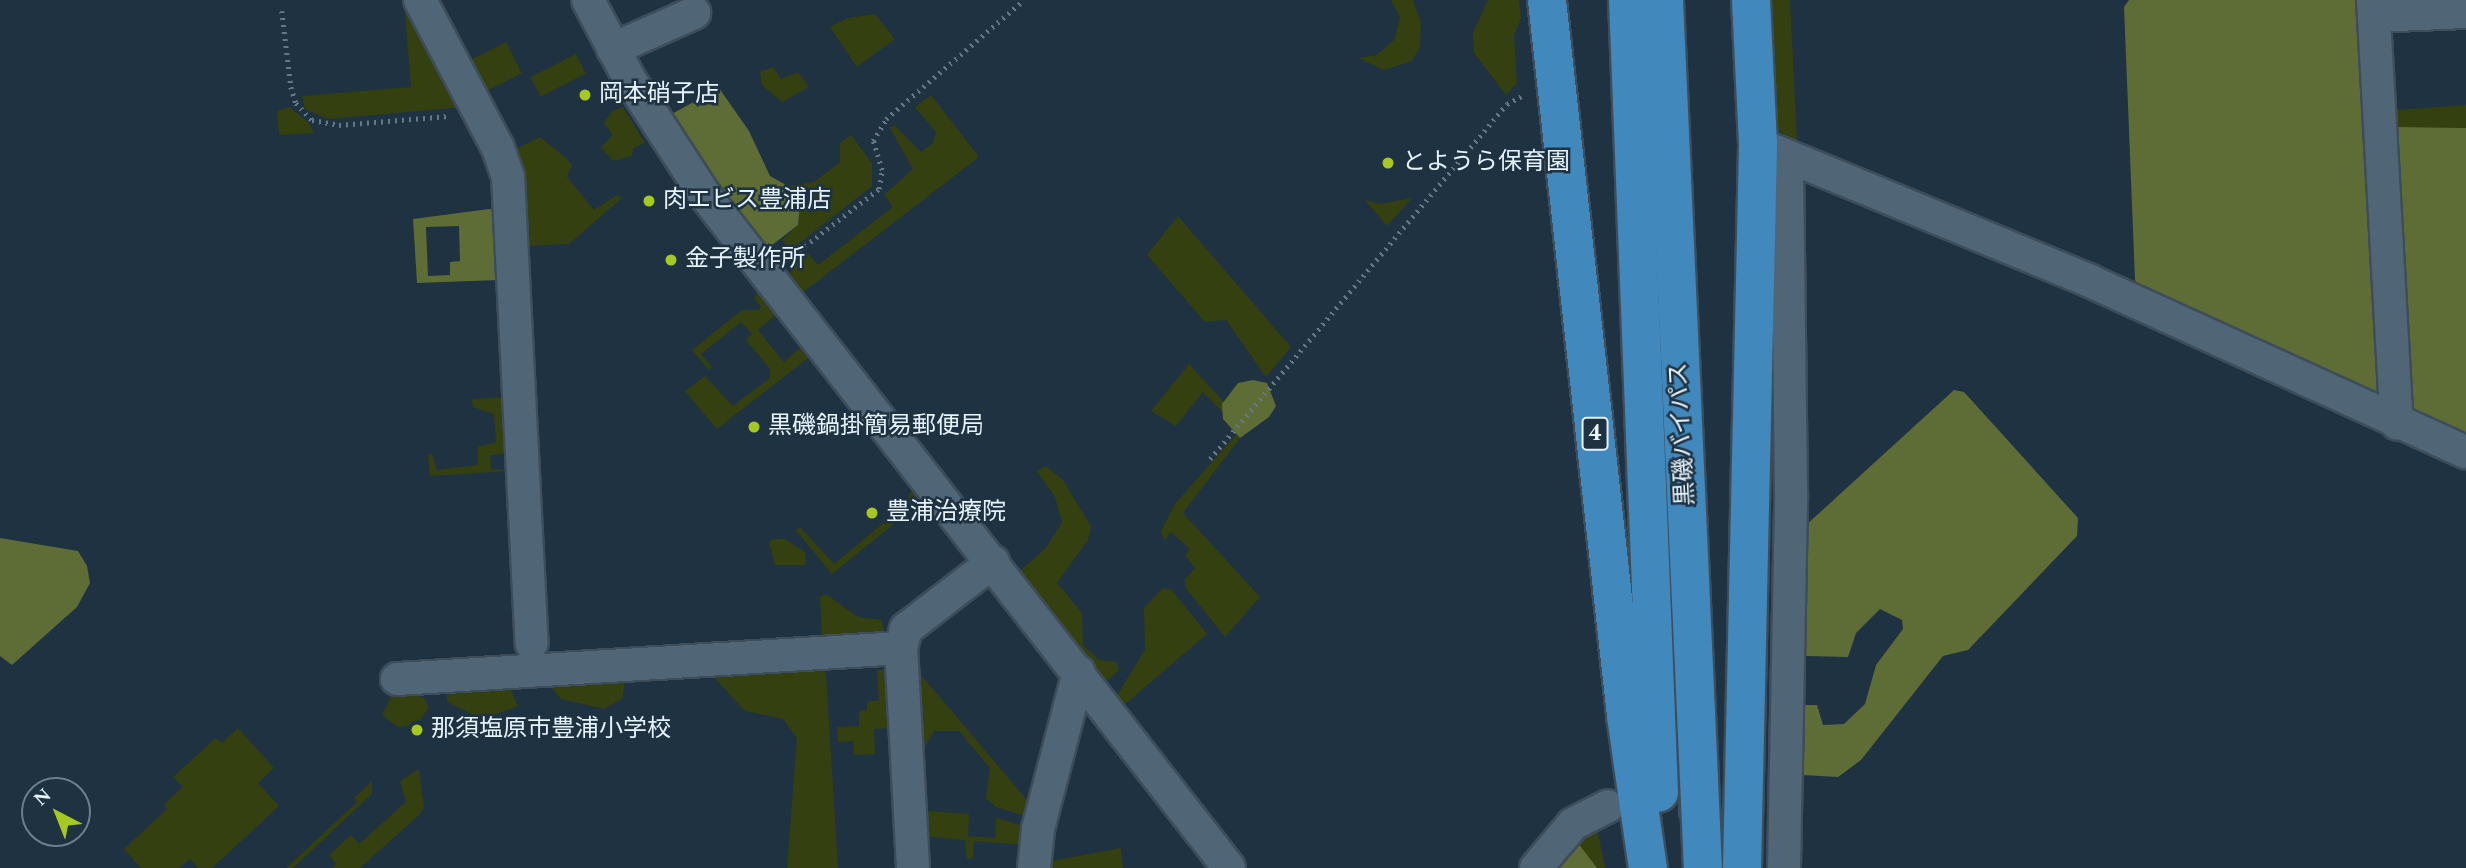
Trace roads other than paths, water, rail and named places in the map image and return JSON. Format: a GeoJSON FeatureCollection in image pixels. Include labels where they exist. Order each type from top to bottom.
{"type":"FeatureCollection","features":[{"type":"Feature","properties":{"kind":"highway","name":"4"},"geometry":{"type":"LineString","coordinates":[[1548,0],[1626,716],[1648,868]]}},
{"type":"Feature","properties":{"kind":"highway","name":"黒磯バイパス"},"geometry":{"type":"LineString","coordinates":[[1628,0],[1663,868]]}},
{"type":"Feature","properties":{"kind":"highway","name":"黒磯バイパス"},"geometry":{"type":"LineString","coordinates":[[1664,0],[1703,868]]}},
{"type":"Feature","properties":{"kind":"highway"},"geometry":{"type":"LineString","coordinates":[[1742,868],[1772,150],[1751,0]]}},
{"type":"Feature","properties":{"kind":"street"},"geometry":{"type":"LineString","coordinates":[[419,0],[498,148],[512,207],[532,643]]}},
{"type":"Feature","properties":{"kind":"street"},"geometry":{"type":"LineString","coordinates":[[588,0],[667,142],[1229,868]]}},
{"type":"Feature","properties":{"kind":"street"},"geometry":{"type":"LineString","coordinates":[[2397,423],[2373,8],[2466,12]]}},
{"type":"Feature","properties":{"kind":"street"},"geometry":{"type":"LineString","coordinates":[[613,49],[694,13]]}},
{"type":"Feature","properties":{"kind":"street"},"geometry":{"type":"LineString","coordinates":[[1784,868],[1772,799],[1791,493],[1772,150],[2090,281],[2397,423],[2466,452]]}},
{"type":"Feature","properties":{"kind":"street"},"geometry":{"type":"LineString","coordinates":[[913,868],[901,648],[906,629],[993,562]]}},
{"type":"Feature","properties":{"kind":"street"},"geometry":{"type":"LineString","coordinates":[[397,679],[901,648]]}},
{"type":"Feature","properties":{"kind":"street"},"geometry":{"type":"LineString","coordinates":[[1034,868],[1038,829],[1079,672]]}},
{"type":"Feature","properties":{"kind":"street"},"geometry":{"type":"LineString","coordinates":[[1536,868],[1573,824],[1608,806]]}},
{"type":"Feature","properties":{"kind":"tunnel"},"geometry":{"type":"LineString","coordinates":[[1630,805],[1761,800]]}},
{"type":"Feature","properties":{"kind":"place","name":"岡本硝子店"},"geometry":{"type":"Point","coordinates":[585,95]}},
{"type":"Feature","properties":{"kind":"place","name":"とようら保育園"},"geometry":{"type":"Point","coordinates":[1388,163]}},
{"type":"Feature","properties":{"kind":"place","name":"肉エビス豊浦店"},"geometry":{"type":"Point","coordinates":[649,201]}},
{"type":"Feature","properties":{"kind":"place","name":"金子製作所"},"geometry":{"type":"Point","coordinates":[671,260]}},
{"type":"Feature","properties":{"kind":"place","name":"黒磯鍋掛簡易郵便局"},"geometry":{"type":"Point","coordinates":[754,427]}},
{"type":"Feature","properties":{"kind":"place","name":"豊浦治療院"},"geometry":{"type":"Point","coordinates":[872,513]}},
{"type":"Feature","properties":{"kind":"place","name":"那須塩原市豊浦小学校"},"geometry":{"type":"Point","coordinates":[417,730]}}]}
